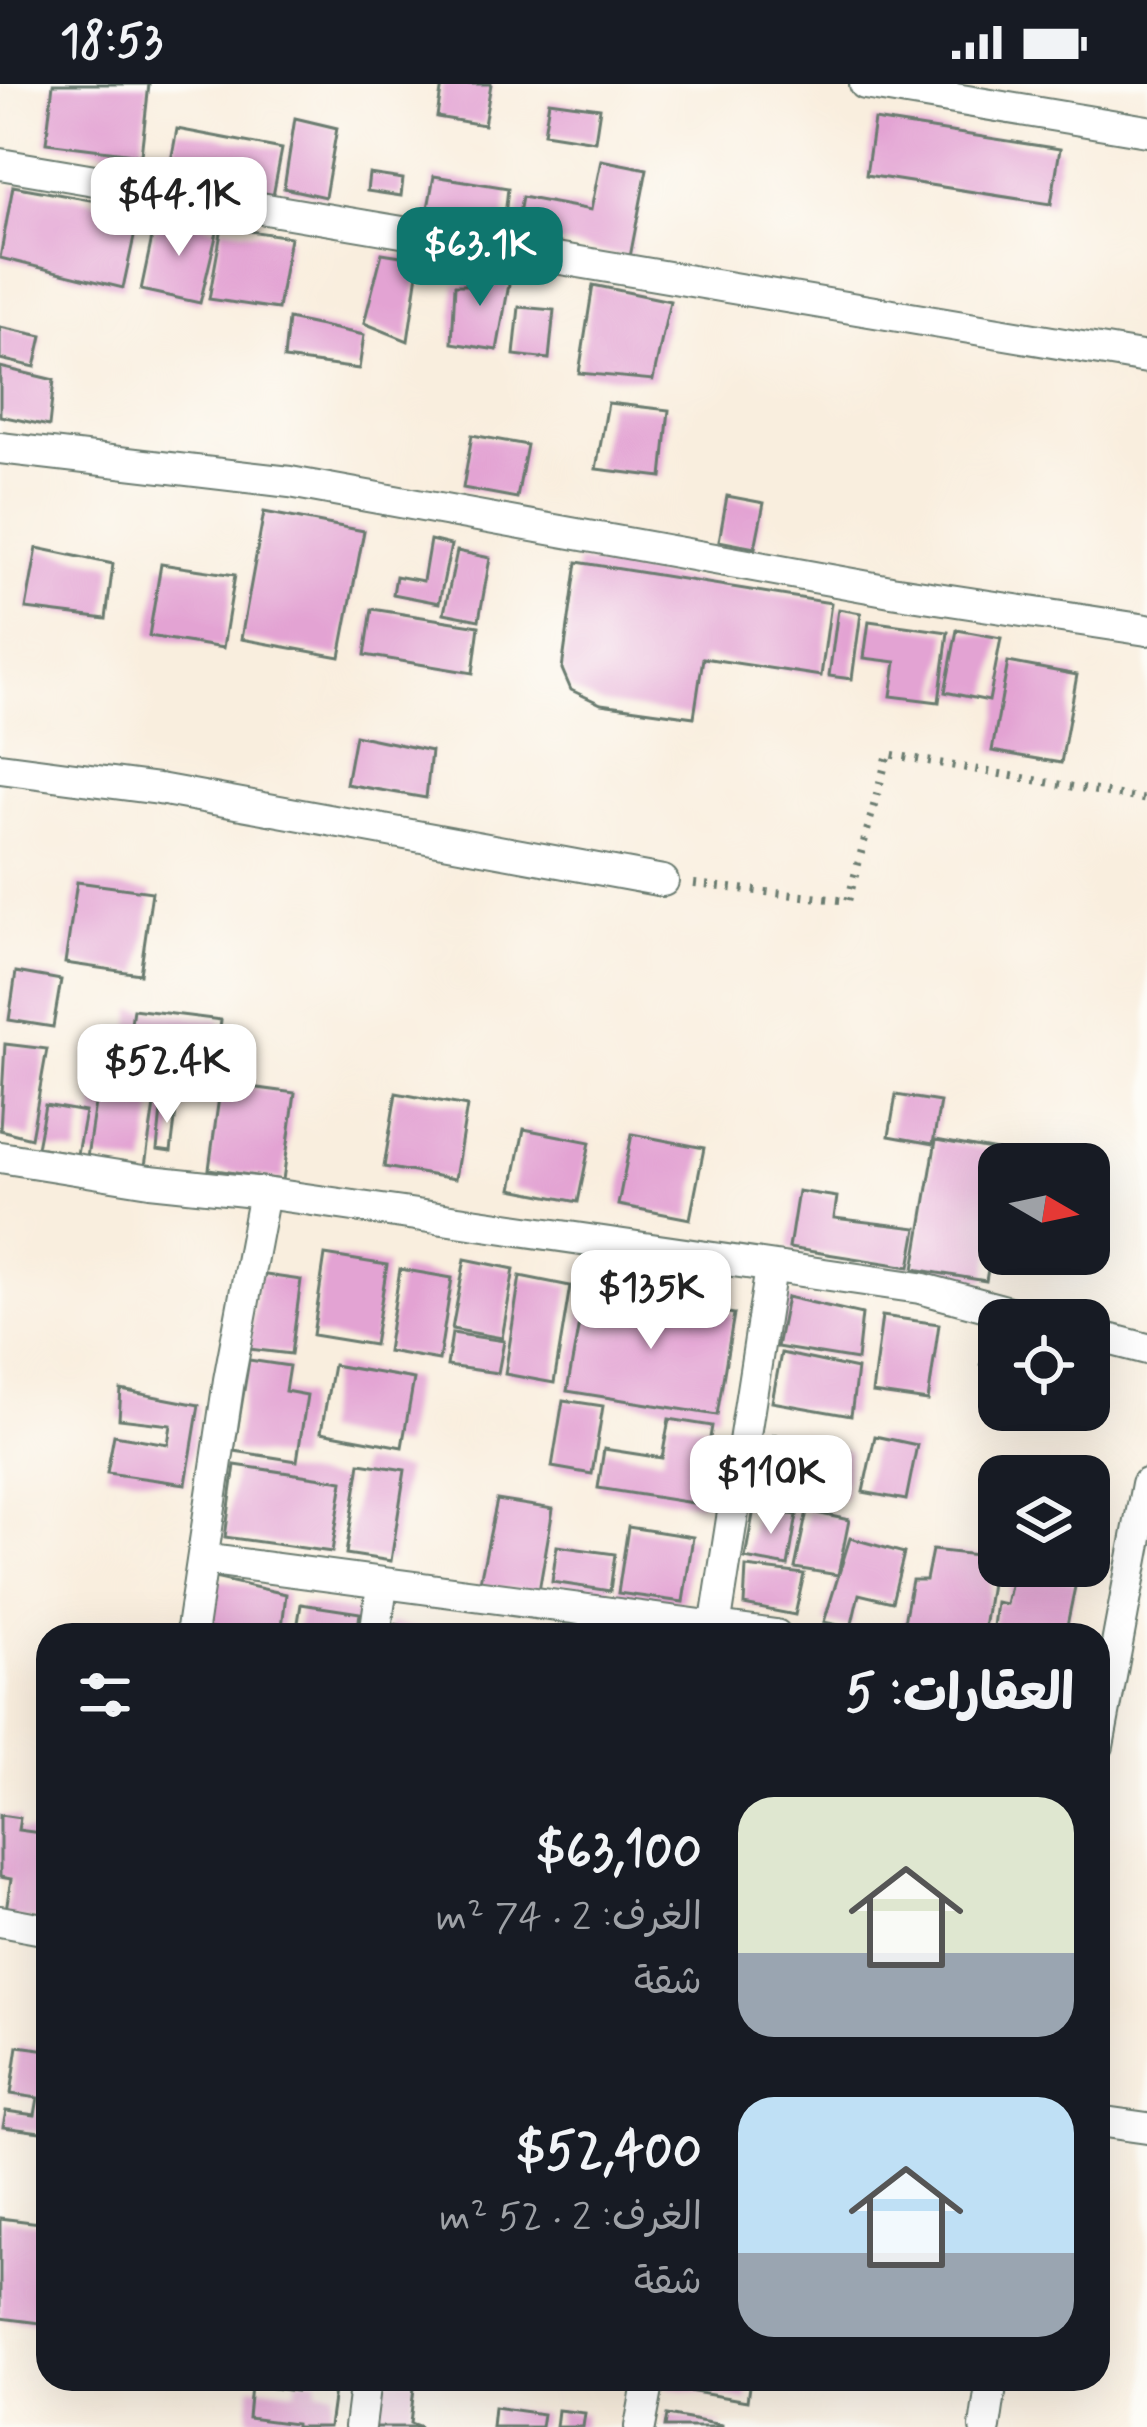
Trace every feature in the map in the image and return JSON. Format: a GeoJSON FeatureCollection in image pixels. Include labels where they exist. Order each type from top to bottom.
{"type":"FeatureCollection","features":[{"type":"Feature","properties":{"kind":"street"},"geometry":{"type":"LineString","coordinates":[[865,84],[1147,131]]}},
{"type":"Feature","properties":{"kind":"street"},"geometry":{"type":"LineString","coordinates":[[0,164],[1147,358]]}},
{"type":"Feature","properties":{"kind":"street"},"geometry":{"type":"LineString","coordinates":[[0,448],[290,482],[891,591],[1147,629]]}},
{"type":"Feature","properties":{"kind":"street"},"geometry":{"type":"LineString","coordinates":[[0,768],[159,789],[663,881]]}},
{"type":"Feature","properties":{"kind":"street"},"geometry":{"type":"LineString","coordinates":[[0,1156],[920,1288],[978,1304]]}},
{"type":"Feature","properties":{"kind":"street"},"geometry":{"type":"LineString","coordinates":[[193,1623],[229,1380],[264,1193]]}},
{"type":"Feature","properties":{"kind":"street"},"geometry":{"type":"LineString","coordinates":[[716,1623],[771,1268]]}},
{"type":"Feature","properties":{"kind":"street"},"geometry":{"type":"LineString","coordinates":[[1110,1339],[1147,1349]]}},
{"type":"Feature","properties":{"kind":"street"},"geometry":{"type":"LineString","coordinates":[[1110,1653],[1147,1484]]}},
{"type":"Feature","properties":{"kind":"street"},"geometry":{"type":"LineString","coordinates":[[203,1559],[675,1623]]}},
{"type":"Feature","properties":{"kind":"street"},"geometry":{"type":"LineString","coordinates":[[376,1623],[382,1586]]}},
{"type":"Feature","properties":{"kind":"street"},"geometry":{"type":"LineString","coordinates":[[0,1921],[36,1928]]}},
{"type":"Feature","properties":{"kind":"street"},"geometry":{"type":"LineString","coordinates":[[1110,2123],[1147,2128]]}},
{"type":"Feature","properties":{"kind":"street"},"geometry":{"type":"LineString","coordinates":[[360,2427],[364,2391]]}},
{"type":"Feature","properties":{"kind":"street"},"geometry":{"type":"LineString","coordinates":[[640,2427],[647,2391]]}},
{"type":"Feature","properties":{"kind":"street"},"geometry":{"type":"LineString","coordinates":[[985,2427],[990,2391]]}},
{"type":"Feature","properties":{"kind":"path"},"geometry":{"type":"LineString","coordinates":[[663,881],[848,901],[889,754],[1147,800]]}},
{"type":"Feature","properties":{"kind":"building"},"geometry":{"type":"Polygon","coordinates":[[[53,84],[149,84],[141,155],[46,143],[53,84]]]}},
{"type":"Feature","properties":{"kind":"building"},"geometry":{"type":"Polygon","coordinates":[[[442,84],[491,84],[484,125],[437,117],[442,84]]]}},
{"type":"Feature","properties":{"kind":"building"},"geometry":{"type":"Polygon","coordinates":[[[549,101],[600,108],[595,141],[544,133],[549,101]]]}},
{"type":"Feature","properties":{"kind":"building"},"geometry":{"type":"Polygon","coordinates":[[[295,118],[337,128],[325,197],[284,188],[295,118]]]}},
{"type":"Feature","properties":{"kind":"building"},"geometry":{"type":"Polygon","coordinates":[[[874,120],[1060,149],[1051,204],[866,175],[874,120]]]}},
{"type":"Feature","properties":{"kind":"building"},"geometry":{"type":"Polygon","coordinates":[[[177,129],[282,149],[273,196],[168,177],[177,129]]]}},
{"type":"Feature","properties":{"kind":"building"},"geometry":{"type":"Polygon","coordinates":[[[601,160],[647,169],[630,257],[515,235],[522,197],[591,210],[601,160]]]}},
{"type":"Feature","properties":{"kind":"building"},"geometry":{"type":"Polygon","coordinates":[[[369,174],[403,179],[401,196],[367,191],[369,174]]]}},
{"type":"Feature","properties":{"kind":"building"},"geometry":{"type":"Polygon","coordinates":[[[434,176],[508,188],[503,235],[425,224],[434,176]]]}},
{"type":"Feature","properties":{"kind":"building"},"geometry":{"type":"Polygon","coordinates":[[[13,186],[140,209],[123,288],[0,258],[13,186]]]}},
{"type":"Feature","properties":{"kind":"building"},"geometry":{"type":"Polygon","coordinates":[[[157,214],[218,228],[200,303],[141,290],[157,214]]]}},
{"type":"Feature","properties":{"kind":"building"},"geometry":{"type":"Polygon","coordinates":[[[222,227],[290,237],[278,309],[209,299],[222,227]]]}},
{"type":"Feature","properties":{"kind":"building"},"geometry":{"type":"Polygon","coordinates":[[[382,253],[420,259],[408,341],[364,323],[382,253]]]}},
{"type":"Feature","properties":{"kind":"building"},"geometry":{"type":"Polygon","coordinates":[[[467,269],[511,273],[497,350],[452,343],[455,285],[466,285],[467,269]]]}},
{"type":"Feature","properties":{"kind":"building"},"geometry":{"type":"Polygon","coordinates":[[[593,285],[670,301],[653,380],[579,373],[593,285]]]}},
{"type":"Feature","properties":{"kind":"building"},"geometry":{"type":"Polygon","coordinates":[[[519,307],[554,310],[549,359],[514,355],[519,307]]]}},
{"type":"Feature","properties":{"kind":"building"},"geometry":{"type":"Polygon","coordinates":[[[288,319],[364,335],[359,369],[284,359],[288,319]]]}},
{"type":"Feature","properties":{"kind":"building"},"geometry":{"type":"Polygon","coordinates":[[[0,327],[42,336],[35,367],[0,359],[0,327]]]}},
{"type":"Feature","properties":{"kind":"building"},"geometry":{"type":"Polygon","coordinates":[[[0,367],[54,380],[49,426],[0,416],[0,367]]]}},
{"type":"Feature","properties":{"kind":"building"},"geometry":{"type":"Polygon","coordinates":[[[608,403],[669,410],[662,477],[596,469],[608,403]]]}},
{"type":"Feature","properties":{"kind":"building"},"geometry":{"type":"Polygon","coordinates":[[[472,435],[527,445],[517,498],[463,488],[472,435]]]}},
{"type":"Feature","properties":{"kind":"building"},"geometry":{"type":"Polygon","coordinates":[[[727,496],[764,503],[755,548],[719,541],[727,496]]]}},
{"type":"Feature","properties":{"kind":"building"},"geometry":{"type":"Polygon","coordinates":[[[264,512],[364,531],[340,657],[241,639],[264,512]]]}},
{"type":"Feature","properties":{"kind":"building"},"geometry":{"type":"Polygon","coordinates":[[[430,540],[451,545],[439,603],[393,594],[396,576],[423,581],[430,540]]]}},
{"type":"Feature","properties":{"kind":"building"},"geometry":{"type":"Polygon","coordinates":[[[37,548],[113,564],[106,619],[26,609],[37,548]]]}},
{"type":"Feature","properties":{"kind":"building"},"geometry":{"type":"Polygon","coordinates":[[[457,551],[490,558],[479,620],[444,613],[457,551]]]}},
{"type":"Feature","properties":{"kind":"building"},"geometry":{"type":"Polygon","coordinates":[[[577,562],[831,603],[821,676],[703,658],[694,717],[601,704],[571,690],[562,669],[577,562]]]}},
{"type":"Feature","properties":{"kind":"building"},"geometry":{"type":"Polygon","coordinates":[[[161,564],[235,575],[223,648],[149,636],[161,564]]]}},
{"type":"Feature","properties":{"kind":"building"},"geometry":{"type":"Polygon","coordinates":[[[372,609],[479,626],[473,673],[365,655],[372,609]]]}},
{"type":"Feature","properties":{"kind":"building"},"geometry":{"type":"Polygon","coordinates":[[[838,609],[861,613],[852,679],[829,676],[838,609]]]}},
{"type":"Feature","properties":{"kind":"building"},"geometry":{"type":"Polygon","coordinates":[[[869,621],[948,632],[939,702],[891,696],[896,662],[864,658],[869,621]]]}},
{"type":"Feature","properties":{"kind":"building"},"geometry":{"type":"Polygon","coordinates":[[[957,630],[1001,638],[989,701],[945,692],[957,630]]]}},
{"type":"Feature","properties":{"kind":"building"},"geometry":{"type":"Polygon","coordinates":[[[1008,662],[1077,675],[1061,763],[992,751],[1008,662]]]}},
{"type":"Feature","properties":{"kind":"building"},"geometry":{"type":"Polygon","coordinates":[[[355,735],[431,751],[426,798],[346,784],[355,735]]]}},
{"type":"Feature","properties":{"kind":"building"},"geometry":{"type":"Polygon","coordinates":[[[77,882],[152,892],[140,974],[65,963],[77,882]]]}},
{"type":"Feature","properties":{"kind":"building"},"geometry":{"type":"Polygon","coordinates":[[[16,972],[61,980],[53,1027],[9,1020],[16,972]]]}},
{"type":"Feature","properties":{"kind":"building"},"geometry":{"type":"Polygon","coordinates":[[[133,1009],[221,1020],[215,1070],[126,1059],[133,1009]]]}},
{"type":"Feature","properties":{"kind":"building"},"geometry":{"type":"Polygon","coordinates":[[[5,1044],[47,1049],[31,1138],[0,1130],[5,1044]]]}},
{"type":"Feature","properties":{"kind":"building"},"geometry":{"type":"Polygon","coordinates":[[[98,1083],[156,1092],[145,1166],[87,1157],[98,1083]]]}},
{"type":"Feature","properties":{"kind":"building"},"geometry":{"type":"Polygon","coordinates":[[[221,1083],[295,1093],[283,1180],[209,1169],[221,1083]]]}},
{"type":"Feature","properties":{"kind":"building"},"geometry":{"type":"Polygon","coordinates":[[[396,1093],[467,1106],[455,1179],[384,1167],[396,1093]]]}},
{"type":"Feature","properties":{"kind":"building"},"geometry":{"type":"Polygon","coordinates":[[[896,1095],[940,1102],[933,1144],[889,1136],[896,1095]]]}},
{"type":"Feature","properties":{"kind":"building"},"geometry":{"type":"Polygon","coordinates":[[[162,1101],[177,1103],[171,1152],[157,1150],[162,1101]]]}},
{"type":"Feature","properties":{"kind":"building"},"geometry":{"type":"Polygon","coordinates":[[[45,1105],[85,1112],[77,1154],[37,1147],[45,1105]]]}},
{"type":"Feature","properties":{"kind":"building"},"geometry":{"type":"Polygon","coordinates":[[[524,1129],[590,1142],[578,1202],[512,1189],[524,1129]]]}},
{"type":"Feature","properties":{"kind":"building"},"geometry":{"type":"Polygon","coordinates":[[[632,1134],[704,1148],[690,1219],[618,1205],[632,1134]]]}},
{"type":"Feature","properties":{"kind":"building"},"geometry":{"type":"Polygon","coordinates":[[[936,1140],[978,1148],[978,1275],[987,1275],[986,1281],[914,1269],[936,1140]]]}},
{"type":"Feature","properties":{"kind":"building"},"geometry":{"type":"Polygon","coordinates":[[[798,1191],[837,1197],[834,1218],[917,1228],[910,1267],[789,1248],[798,1191]]]}},
{"type":"Feature","properties":{"kind":"building"},"geometry":{"type":"Polygon","coordinates":[[[325,1255],[387,1265],[374,1345],[313,1335],[325,1255]]]}},
{"type":"Feature","properties":{"kind":"building"},"geometry":{"type":"Polygon","coordinates":[[[465,1259],[514,1269],[502,1338],[452,1329],[465,1259]]]}},
{"type":"Feature","properties":{"kind":"building"},"geometry":{"type":"Polygon","coordinates":[[[400,1269],[452,1278],[439,1360],[387,1351],[400,1269]]]}},
{"type":"Feature","properties":{"kind":"building"},"geometry":{"type":"Polygon","coordinates":[[[259,1274],[301,1280],[291,1354],[249,1349],[259,1274]]]}},
{"type":"Feature","properties":{"kind":"building"},"geometry":{"type":"Polygon","coordinates":[[[520,1276],[570,1286],[554,1383],[505,1374],[520,1276]]]}},
{"type":"Feature","properties":{"kind":"building"},"geometry":{"type":"Polygon","coordinates":[[[585,1289],[734,1314],[717,1415],[567,1391],[585,1289]]]}},
{"type":"Feature","properties":{"kind":"building"},"geometry":{"type":"Polygon","coordinates":[[[787,1297],[862,1314],[857,1360],[777,1347],[787,1297]]]}},
{"type":"Feature","properties":{"kind":"building"},"geometry":{"type":"Polygon","coordinates":[[[882,1316],[939,1324],[928,1401],[872,1393],[882,1316]]]}},
{"type":"Feature","properties":{"kind":"building"},"geometry":{"type":"Polygon","coordinates":[[[452,1333],[504,1341],[498,1373],[447,1366],[452,1333]]]}},
{"type":"Feature","properties":{"kind":"building"},"geometry":{"type":"Polygon","coordinates":[[[781,1353],[857,1369],[851,1416],[772,1402],[781,1353]]]}},
{"type":"Feature","properties":{"kind":"building"},"geometry":{"type":"Polygon","coordinates":[[[249,1360],[289,1366],[285,1391],[307,1395],[297,1461],[234,1451],[249,1360]]]}},
{"type":"Feature","properties":{"kind":"building"},"geometry":{"type":"Polygon","coordinates":[[[333,1365],[414,1379],[402,1447],[321,1432],[333,1365]]]}},
{"type":"Feature","properties":{"kind":"building"},"geometry":{"type":"Polygon","coordinates":[[[121,1390],[199,1405],[186,1484],[107,1473],[114,1435],[168,1444],[171,1425],[119,1419],[121,1390]]]}},
{"type":"Feature","properties":{"kind":"building"},"geometry":{"type":"Polygon","coordinates":[[[563,1400],[603,1406],[592,1474],[552,1467],[563,1400]]]}},
{"type":"Feature","properties":{"kind":"building"},"geometry":{"type":"Polygon","coordinates":[[[669,1419],[712,1426],[699,1504],[598,1488],[604,1449],[662,1458],[669,1419]]]}},
{"type":"Feature","properties":{"kind":"building"},"geometry":{"type":"Polygon","coordinates":[[[774,1435],[850,1451],[844,1498],[765,1483],[774,1435]]]}},
{"type":"Feature","properties":{"kind":"building"},"geometry":{"type":"Polygon","coordinates":[[[875,1436],[917,1445],[906,1500],[863,1492],[875,1436]]]}},
{"type":"Feature","properties":{"kind":"building"},"geometry":{"type":"Polygon","coordinates":[[[360,1463],[405,1470],[391,1561],[346,1554],[360,1463]]]}},
{"type":"Feature","properties":{"kind":"building"},"geometry":{"type":"Polygon","coordinates":[[[235,1465],[343,1481],[332,1552],[225,1537],[235,1465]]]}},
{"type":"Feature","properties":{"kind":"building"},"geometry":{"type":"Polygon","coordinates":[[[497,1500],[553,1509],[539,1591],[479,1586],[497,1500]]]}},
{"type":"Feature","properties":{"kind":"building"},"geometry":{"type":"Polygon","coordinates":[[[754,1509],[797,1515],[788,1566],[745,1558],[754,1509]]]}},
{"type":"Feature","properties":{"kind":"building"},"geometry":{"type":"Polygon","coordinates":[[[807,1511],[849,1520],[838,1575],[795,1568],[807,1511]]]}},
{"type":"Feature","properties":{"kind":"building"},"geometry":{"type":"Polygon","coordinates":[[[628,1527],[693,1537],[683,1602],[618,1593],[628,1527]]]}},
{"type":"Feature","properties":{"kind":"building"},"geometry":{"type":"Polygon","coordinates":[[[850,1538],[904,1553],[892,1602],[859,1594],[852,1623],[824,1622],[850,1538]]]}},
{"type":"Feature","properties":{"kind":"building"},"geometry":{"type":"Polygon","coordinates":[[[557,1546],[615,1554],[610,1591],[552,1582],[557,1546]]]}},
{"type":"Feature","properties":{"kind":"building"},"geometry":{"type":"Polygon","coordinates":[[[932,1550],[978,1555],[978,1587],[990,1587],[985,1623],[904,1623],[912,1580],[926,1580],[932,1550]]]}},
{"type":"Feature","properties":{"kind":"building"},"geometry":{"type":"Polygon","coordinates":[[[746,1567],[804,1574],[795,1615],[744,1605],[746,1567]]]}},
{"type":"Feature","properties":{"kind":"building"},"geometry":{"type":"Polygon","coordinates":[[[210,1577],[286,1594],[282,1623],[202,1623],[210,1577]]]}},
{"type":"Feature","properties":{"kind":"building"},"geometry":{"type":"Polygon","coordinates":[[[1010,1587],[1075,1587],[1067,1623],[993,1623],[996,1602],[1006,1604],[1010,1587]]]}},
{"type":"Feature","properties":{"kind":"building"},"geometry":{"type":"Polygon","coordinates":[[[301,1604],[360,1613],[359,1623],[298,1623],[301,1604]]]}},
{"type":"Feature","properties":{"kind":"building"},"geometry":{"type":"Polygon","coordinates":[[[0,1815],[20,1818],[18,1830],[36,1832],[36,1921],[5,1916],[11,1879],[0,1877],[0,1815]]]}},
{"type":"Feature","properties":{"kind":"building"},"geometry":{"type":"Polygon","coordinates":[[[18,2046],[36,2048],[36,2098],[11,2094],[18,2046]]]}},
{"type":"Feature","properties":{"kind":"building"},"geometry":{"type":"Polygon","coordinates":[[[36,2109],[36,2131],[3,2127],[6,2111],[35,2115],[36,2109]]]}},
{"type":"Feature","properties":{"kind":"building"},"geometry":{"type":"Polygon","coordinates":[[[0,2218],[36,2222],[36,2322],[0,2318],[0,2218]]]}},
{"type":"Feature","properties":{"kind":"building"},"geometry":{"type":"Polygon","coordinates":[[[250,2391],[334,2391],[329,2427],[295,2427],[248,2418],[250,2391]]]}},
{"type":"Feature","properties":{"kind":"building"},"geometry":{"type":"Polygon","coordinates":[[[376,2391],[414,2391],[410,2423],[421,2427],[372,2427],[376,2391]]]}},
{"type":"Feature","properties":{"kind":"building"},"geometry":{"type":"Polygon","coordinates":[[[688,2391],[748,2391],[747,2401],[688,2391]]]}},
{"type":"Feature","properties":{"kind":"building"},"geometry":{"type":"Polygon","coordinates":[[[494,2407],[543,2414],[541,2427],[492,2427],[494,2407]]]}},
{"type":"Feature","properties":{"kind":"building"},"geometry":{"type":"Polygon","coordinates":[[[558,2410],[585,2413],[583,2427],[556,2427],[558,2410]]]}},
{"type":"Feature","properties":{"kind":"building"},"geometry":{"type":"Polygon","coordinates":[[[667,2415],[722,2425],[722,2427],[665,2427],[667,2415]]]}}]}
